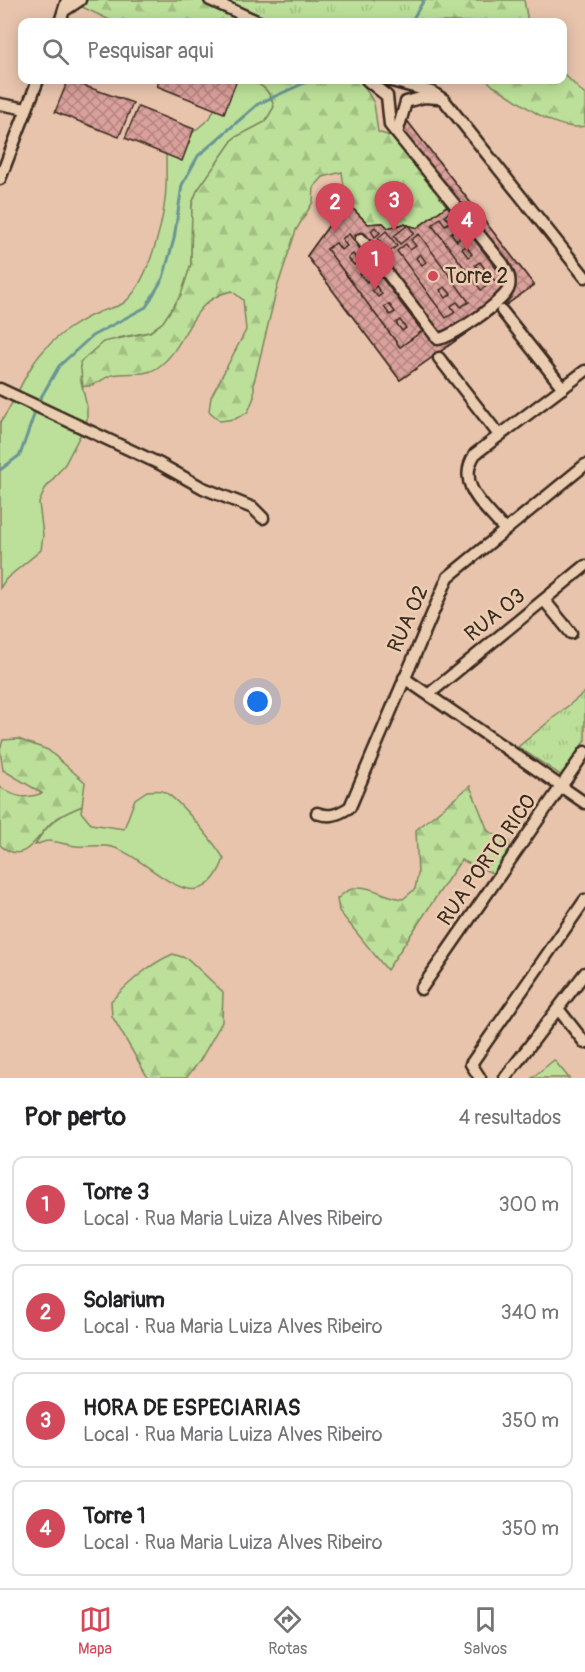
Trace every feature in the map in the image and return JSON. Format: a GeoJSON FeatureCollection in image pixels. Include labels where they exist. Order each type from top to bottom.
{"type":"FeatureCollection","features":[{"type":"Feature","properties":{"kind":"street"},"geometry":{"type":"LineString","coordinates":[[66,5],[80,0]]}},
{"type":"Feature","properties":{"kind":"street"},"geometry":{"type":"LineString","coordinates":[[210,0],[250,18]]}},
{"type":"Feature","properties":{"kind":"street"},"geometry":{"type":"LineString","coordinates":[[0,179],[36,84]]}},
{"type":"Feature","properties":{"kind":"street"},"geometry":{"type":"LineString","coordinates":[[372,84],[387,96],[393,105],[424,97],[444,100]]}},
{"type":"Feature","properties":{"kind":"street"},"geometry":{"type":"LineString","coordinates":[[362,239],[438,339],[501,300],[509,289],[509,276],[503,264],[390,126],[387,115],[387,96],[390,87],[396,84],[402,85],[432,92],[444,100],[585,277]]}},
{"type":"Feature","properties":{"kind":"street"},"geometry":{"type":"LineString","coordinates":[[397,133],[408,93],[402,85]]}},
{"type":"Feature","properties":{"kind":"street"},"geometry":{"type":"LineString","coordinates":[[0,104],[26,109]]}},
{"type":"Feature","properties":{"kind":"street"},"geometry":{"type":"LineString","coordinates":[[502,311],[563,388]]}},
{"type":"Feature","properties":{"kind":"street"},"geometry":{"type":"LineString","coordinates":[[439,358],[499,435]]}},
{"type":"Feature","properties":{"kind":"street"},"geometry":{"type":"LineString","coordinates":[[504,529],[468,485],[468,465],[475,454],[585,371]]}},
{"type":"Feature","properties":{"kind":"street"},"geometry":{"type":"LineString","coordinates":[[0,389],[160,464],[203,488],[253,508],[263,518]]}},
{"type":"Feature","properties":{"kind":"street","name":"RUA 02"},"geometry":{"type":"LineString","coordinates":[[317,813],[338,815],[350,807],[448,577],[585,465]]}},
{"type":"Feature","properties":{"kind":"street","name":"RUA 03"},"geometry":{"type":"LineString","coordinates":[[429,694],[585,566]]}},
{"type":"Feature","properties":{"kind":"street"},"geometry":{"type":"LineString","coordinates":[[544,600],[571,633]]}},
{"type":"Feature","properties":{"kind":"street"},"geometry":{"type":"LineString","coordinates":[[404,678],[585,803]]}},
{"type":"Feature","properties":{"kind":"street","name":"RUA PORTO RICO"},"geometry":{"type":"LineString","coordinates":[[421,989],[585,752]]}},
{"type":"Feature","properties":{"kind":"street"},"geometry":{"type":"LineString","coordinates":[[480,1078],[471,1064],[585,900]]}},
{"type":"Feature","properties":{"kind":"street"},"geometry":{"type":"LineString","coordinates":[[505,1078],[585,973]]}},
{"type":"Feature","properties":{"kind":"street"},"geometry":{"type":"LineString","coordinates":[[559,1010],[585,1042]]}},
{"type":"Feature","properties":{"kind":"green space"},"geometry":{"type":"Polygon","coordinates":[[[84,0],[524,0],[527,18],[106,18],[80,6],[84,0]]]}},
{"type":"Feature","properties":{"kind":"green space"},"geometry":{"type":"Polygon","coordinates":[[[224,0],[424,0],[413,18],[267,18],[224,0]]]}},
{"type":"Feature","properties":{"kind":"green space"},"geometry":{"type":"Polygon","coordinates":[[[567,77],[585,95],[585,126],[560,125],[537,114],[491,84],[567,84],[567,77]]]}},
{"type":"Feature","properties":{"kind":"green space"},"geometry":{"type":"Polygon","coordinates":[[[226,84],[259,84],[267,91],[274,107],[265,122],[234,138],[197,191],[192,204],[191,264],[181,295],[163,322],[149,332],[118,338],[80,377],[87,407],[87,422],[65,464],[45,489],[39,503],[43,535],[41,550],[6,579],[0,588],[0,423],[27,373],[48,346],[84,319],[116,307],[131,296],[145,272],[160,226],[166,194],[166,155],[210,118],[226,84]]]}},
{"type":"Feature","properties":{"kind":"green space"},"geometry":{"type":"Polygon","coordinates":[[[258,84],[367,84],[364,86],[374,103],[378,132],[392,137],[448,205],[417,228],[404,224],[388,228],[368,224],[346,202],[342,172],[323,177],[314,187],[313,202],[296,230],[277,288],[254,382],[254,397],[248,412],[235,419],[220,421],[209,411],[211,397],[246,330],[243,300],[232,291],[217,296],[197,313],[176,348],[157,368],[141,373],[112,375],[94,384],[83,386],[80,362],[103,342],[150,332],[163,322],[181,295],[191,264],[192,204],[197,191],[234,138],[265,122],[274,107],[265,89],[258,84]]]}},
{"type":"Feature","properties":{"kind":"green space"},"geometry":{"type":"Polygon","coordinates":[[[585,692],[585,740],[562,776],[518,747],[585,692]]]}},
{"type":"Feature","properties":{"kind":"green space"},"geometry":{"type":"Polygon","coordinates":[[[18,739],[48,750],[85,782],[82,806],[56,819],[30,847],[17,853],[0,845],[0,787],[20,796],[42,793],[3,770],[0,749],[3,740],[18,739]]]}},
{"type":"Feature","properties":{"kind":"green space"},"geometry":{"type":"Polygon","coordinates":[[[470,786],[488,831],[509,841],[510,855],[495,874],[461,860],[387,970],[339,911],[337,899],[354,888],[369,888],[403,899],[415,889],[418,874],[416,830],[470,786]]]}},
{"type":"Feature","properties":{"kind":"green space"},"geometry":{"type":"Polygon","coordinates":[[[147,791],[162,791],[176,801],[205,832],[224,859],[213,879],[201,888],[187,889],[172,883],[126,853],[112,847],[76,846],[48,841],[35,845],[44,831],[55,821],[82,806],[81,812],[91,824],[124,829],[135,799],[147,791]]]}},
{"type":"Feature","properties":{"kind":"green space"},"geometry":{"type":"Polygon","coordinates":[[[173,954],[188,959],[223,992],[222,1022],[199,1062],[186,1078],[148,1078],[112,1016],[111,1001],[132,981],[173,954]]]}},
{"type":"Feature","properties":{"kind":"green space"},"geometry":{"type":"Polygon","coordinates":[[[554,1060],[569,1078],[532,1078],[554,1060]]]}},
{"type":"Feature","properties":{"kind":"building"},"geometry":{"type":"Polygon","coordinates":[[[66,84],[79,84],[133,103],[119,137],[55,112],[66,84]]]}},
{"type":"Feature","properties":{"kind":"building"},"geometry":{"type":"Polygon","coordinates":[[[158,84],[235,84],[224,113],[157,86],[158,84]]]}},
{"type":"Feature","properties":{"kind":"building"},"geometry":{"type":"Polygon","coordinates":[[[138,107],[194,129],[182,161],[125,138],[138,107]]]}},
{"type":"Feature","properties":{"kind":"building"},"geometry":{"type":"Polygon","coordinates":[[[408,122],[534,285],[400,380],[307,256],[346,202],[368,224],[383,223],[388,228],[404,224],[417,228],[448,205],[392,137],[408,122]],[[452,210],[445,216],[450,222],[445,225],[440,218],[432,225],[481,290],[488,285],[485,280],[491,276],[495,281],[502,276],[452,210]]]}},
{"type":"Feature","properties":{"kind":"building"},"geometry":{"type":"Polygon","coordinates":[[[408,122],[534,285],[400,380],[307,256],[346,202],[368,224],[383,223],[388,228],[404,224],[417,228],[448,205],[392,137],[408,122]],[[419,234],[411,240],[416,246],[410,250],[406,244],[397,251],[446,318],[455,312],[451,306],[457,302],[461,307],[469,302],[419,234]]]}},
{"type":"Feature","properties":{"kind":"building"},"geometry":{"type":"Polygon","coordinates":[[[408,122],[534,285],[400,380],[307,256],[346,202],[368,224],[383,223],[388,228],[404,224],[417,228],[448,205],[392,137],[408,122]],[[349,234],[342,239],[347,246],[341,250],[336,243],[327,249],[400,347],[422,331],[349,234]]]}},
{"type":"Feature","properties":{"kind":"building"},"geometry":{"type":"Polygon","coordinates":[[[452,210],[502,276],[495,281],[491,276],[485,280],[488,285],[481,290],[432,225],[440,218],[445,225],[450,222],[445,216],[452,210]]]}},
{"type":"Feature","properties":{"kind":"building"},"geometry":{"type":"Polygon","coordinates":[[[408,225],[414,233],[400,244],[394,236],[408,225]]]}},
{"type":"Feature","properties":{"kind":"building"},"geometry":{"type":"Polygon","coordinates":[[[375,227],[380,233],[375,237],[371,231],[375,227]]]}},
{"type":"Feature","properties":{"kind":"building"},"geometry":{"type":"Polygon","coordinates":[[[455,230],[461,237],[457,241],[451,233],[455,230]]]}},
{"type":"Feature","properties":{"kind":"building"},"geometry":{"type":"Polygon","coordinates":[[[386,231],[397,246],[389,252],[378,238],[386,231]]]}},
{"type":"Feature","properties":{"kind":"building"},"geometry":{"type":"Polygon","coordinates":[[[349,234],[422,331],[400,347],[327,249],[336,243],[341,250],[347,246],[342,239],[349,234]]]}},
{"type":"Feature","properties":{"kind":"building","name":"Torre 2"},"geometry":{"type":"Polygon","coordinates":[[[419,234],[469,302],[461,307],[457,302],[451,306],[455,312],[446,318],[397,251],[406,244],[410,250],[416,246],[411,240],[419,234]]]}},
{"type":"Feature","properties":{"kind":"building"},"geometry":{"type":"Polygon","coordinates":[[[466,246],[472,254],[468,257],[462,249],[466,246]]]}},
{"type":"Feature","properties":{"kind":"building"},"geometry":{"type":"Polygon","coordinates":[[[353,254],[359,262],[354,265],[348,258],[353,254]]]}},
{"type":"Feature","properties":{"kind":"building"},"geometry":{"type":"Polygon","coordinates":[[[420,254],[426,262],[422,265],[416,258],[420,254]]]}},
{"type":"Feature","properties":{"kind":"building"},"geometry":{"type":"Polygon","coordinates":[[[480,262],[485,269],[481,273],[475,265],[480,262]]]}},
{"type":"Feature","properties":{"kind":"building"},"geometry":{"type":"Polygon","coordinates":[[[365,271],[371,278],[367,282],[360,274],[365,271]]]}},
{"type":"Feature","properties":{"kind":"building"},"geometry":{"type":"Polygon","coordinates":[[[433,271],[439,278],[435,282],[429,274],[433,271]]]}},
{"type":"Feature","properties":{"kind":"building"},"geometry":{"type":"Polygon","coordinates":[[[376,286],[382,294],[378,297],[372,290],[376,286]]]}},
{"type":"Feature","properties":{"kind":"building"},"geometry":{"type":"Polygon","coordinates":[[[445,287],[451,294],[446,298],[440,290],[445,287]]]}},
{"type":"Feature","properties":{"kind":"building"},"geometry":{"type":"Polygon","coordinates":[[[389,304],[395,312],[390,315],[384,307],[389,304]]]}},
{"type":"Feature","properties":{"kind":"building"},"geometry":{"type":"Polygon","coordinates":[[[400,320],[406,328],[402,331],[396,323],[400,320]]]}},
{"type":"Feature","properties":{"kind":"waterway"},"geometry":{"type":"LineString","coordinates":[[413,18],[424,0]]}},
{"type":"Feature","properties":{"kind":"waterway"},"geometry":{"type":"LineString","coordinates":[[40,399],[59,366],[92,336],[146,307],[163,278],[174,239],[182,185],[198,156],[258,104],[302,84]]}},
{"type":"Feature","properties":{"kind":"waterway"},"geometry":{"type":"LineString","coordinates":[[0,470],[20,455],[34,415]]}},
{"type":"Feature","properties":{"kind":"place","name":"HORA DE ESPECIARIAS"},"geometry":{"type":"Point","coordinates":[394,231]}},
{"type":"Feature","properties":{"kind":"place","name":"Solarium"},"geometry":{"type":"Point","coordinates":[335,233]}},
{"type":"Feature","properties":{"kind":"place","name":"Torre 1"},"geometry":{"type":"Point","coordinates":[467,251]}},
{"type":"Feature","properties":{"kind":"place","name":"Torre 2"},"geometry":{"type":"Point","coordinates":[433,276]}},
{"type":"Feature","properties":{"kind":"place","name":"Torre 3"},"geometry":{"type":"Point","coordinates":[375,290]}}]}
